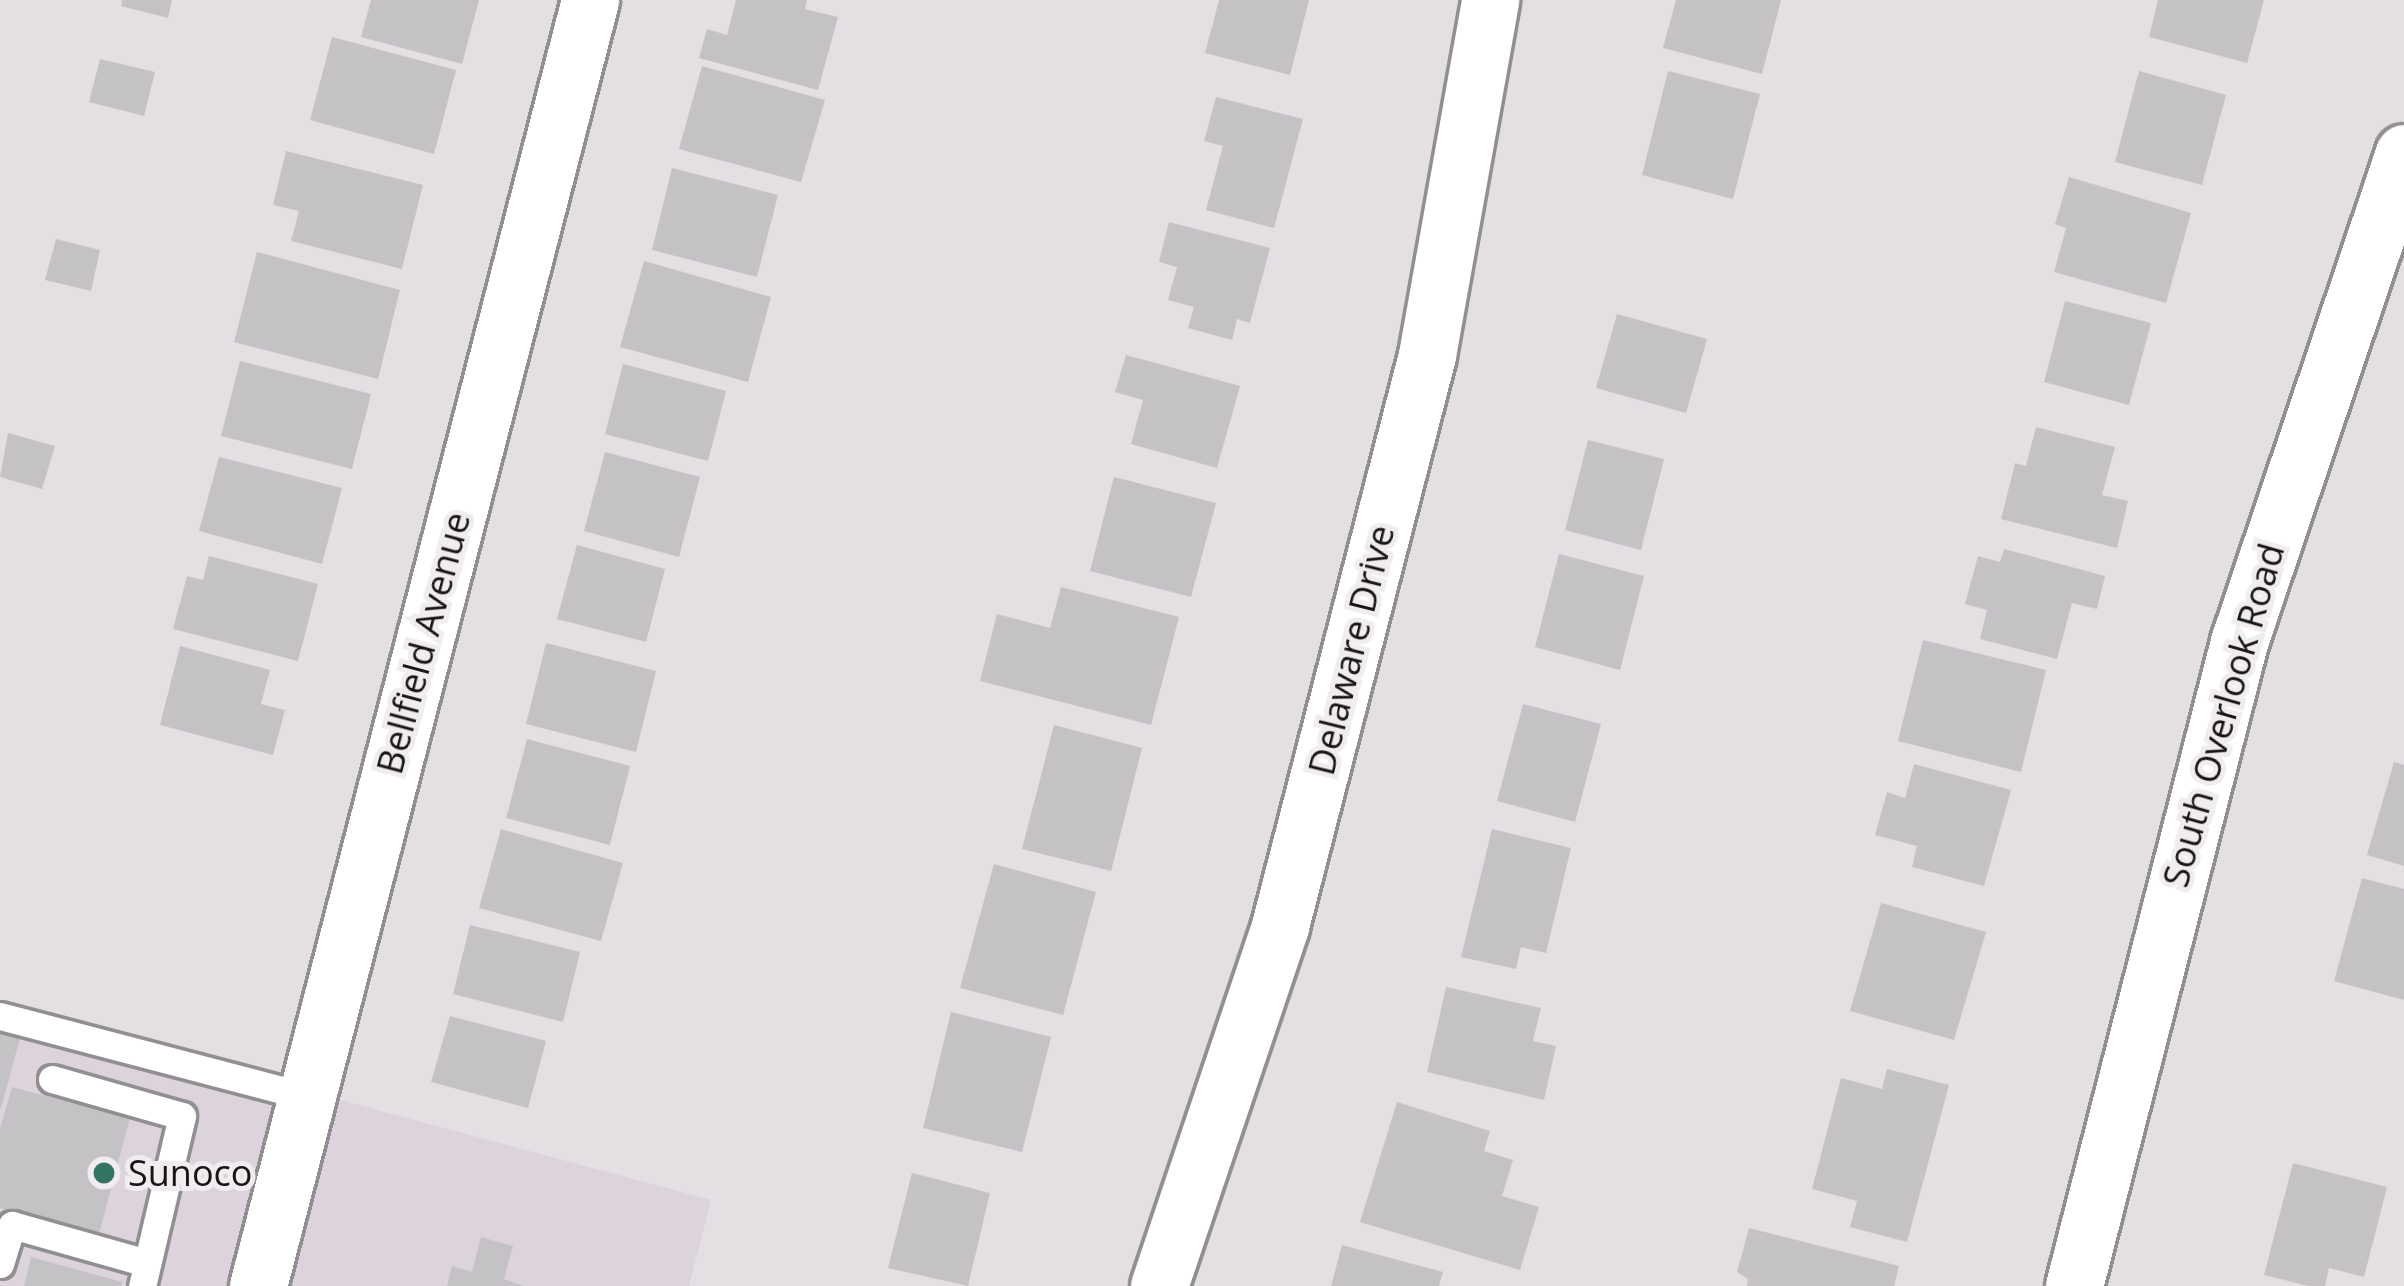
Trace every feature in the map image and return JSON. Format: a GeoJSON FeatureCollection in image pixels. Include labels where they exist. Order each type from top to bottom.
{"type":"FeatureCollection","features":[{"type":"Feature","properties":{"kind":"street","name":"Bellfield Avenue"},"geometry":{"type":"LineString","coordinates":[[257,1286],[590,0]]}},
{"type":"Feature","properties":{"kind":"street","name":"Delaware Drive"},"geometry":{"type":"LineString","coordinates":[[1159,1286],[1256,1004],[1304,835],[1427,356],[1490,0]]}},
{"type":"Feature","properties":{"kind":"street","name":"South Overlook Road"},"geometry":{"type":"LineString","coordinates":[[2074,1286],[2239,642],[2404,153]]}},
{"type":"Feature","properties":{"kind":"lane"},"geometry":{"type":"LineString","coordinates":[[0,1016],[305,1096]]}},
{"type":"Feature","properties":{"kind":"lane"},"geometry":{"type":"LineString","coordinates":[[0,1264],[12,1226],[144,1274],[182,1116],[52,1079]]}},
{"type":"Feature","properties":{"kind":"shaded area"},"geometry":{"type":"Polygon","coordinates":[[[0,1025],[336,1114],[340,1100],[711,1200],[689,1286],[0,1286],[0,1025]]]}},
{"type":"Feature","properties":{"kind":"building"},"geometry":{"type":"Polygon","coordinates":[[[122,0],[172,0],[168,18],[121,6],[122,0]]]}},
{"type":"Feature","properties":{"kind":"building"},"geometry":{"type":"Polygon","coordinates":[[[371,0],[479,0],[462,64],[361,37],[371,0]]]}},
{"type":"Feature","properties":{"kind":"building"},"geometry":{"type":"Polygon","coordinates":[[[736,0],[807,0],[805,9],[838,17],[818,90],[699,58],[707,29],[727,35],[736,0]]]}},
{"type":"Feature","properties":{"kind":"building"},"geometry":{"type":"Polygon","coordinates":[[[1219,0],[1309,0],[1290,75],[1205,53],[1219,0]]]}},
{"type":"Feature","properties":{"kind":"building"},"geometry":{"type":"Polygon","coordinates":[[[1676,0],[1781,0],[1762,74],[1663,48],[1676,0]]]}},
{"type":"Feature","properties":{"kind":"building"},"geometry":{"type":"Polygon","coordinates":[[[2158,0],[2264,0],[2247,63],[2149,37],[2158,0]]]}},
{"type":"Feature","properties":{"kind":"building"},"geometry":{"type":"Polygon","coordinates":[[[332,37],[456,70],[434,154],[310,120],[332,37]]]}},
{"type":"Feature","properties":{"kind":"building"},"geometry":{"type":"Polygon","coordinates":[[[100,59],[155,72],[144,116],[89,102],[100,59]]]}},
{"type":"Feature","properties":{"kind":"building"},"geometry":{"type":"Polygon","coordinates":[[[702,66],[825,100],[801,182],[679,149],[702,66]]]}},
{"type":"Feature","properties":{"kind":"building"},"geometry":{"type":"Polygon","coordinates":[[[1668,71],[1760,94],[1733,199],[1642,175],[1668,71]]]}},
{"type":"Feature","properties":{"kind":"building"},"geometry":{"type":"Polygon","coordinates":[[[2139,71],[2226,95],[2202,185],[2115,162],[2139,71]]]}},
{"type":"Feature","properties":{"kind":"building"},"geometry":{"type":"Polygon","coordinates":[[[1216,97],[1303,119],[1274,228],[1206,210],[1223,146],[1204,141],[1216,97]]]}},
{"type":"Feature","properties":{"kind":"building"},"geometry":{"type":"Polygon","coordinates":[[[286,151],[423,185],[402,269],[291,241],[299,211],[273,205],[286,151]]]}},
{"type":"Feature","properties":{"kind":"building"},"geometry":{"type":"Polygon","coordinates":[[[672,168],[778,195],[757,277],[652,250],[672,168]]]}},
{"type":"Feature","properties":{"kind":"building"},"geometry":{"type":"Polygon","coordinates":[[[2069,177],[2191,213],[2166,303],[2054,272],[2066,228],[2055,224],[2069,177]]]}},
{"type":"Feature","properties":{"kind":"building"},"geometry":{"type":"Polygon","coordinates":[[[1169,222],[1270,248],[1250,323],[1237,319],[1232,340],[1188,328],[1194,307],[1168,300],[1177,267],[1159,262],[1169,222]]]}},
{"type":"Feature","properties":{"kind":"building"},"geometry":{"type":"Polygon","coordinates":[[[56,239],[100,250],[91,291],[45,280],[56,239]]]}},
{"type":"Feature","properties":{"kind":"building"},"geometry":{"type":"Polygon","coordinates":[[[257,252],[400,290],[378,379],[234,342],[257,252]]]}},
{"type":"Feature","properties":{"kind":"building"},"geometry":{"type":"Polygon","coordinates":[[[644,261],[771,297],[748,382],[620,347],[644,261]]]}},
{"type":"Feature","properties":{"kind":"building"},"geometry":{"type":"Polygon","coordinates":[[[2065,301],[2151,323],[2129,405],[2044,382],[2065,301]]]}},
{"type":"Feature","properties":{"kind":"building"},"geometry":{"type":"Polygon","coordinates":[[[1617,314],[1707,339],[1686,413],[1596,388],[1617,314]]]}},
{"type":"Feature","properties":{"kind":"building"},"geometry":{"type":"Polygon","coordinates":[[[1126,355],[1240,386],[1217,468],[1131,444],[1143,400],[1115,392],[1126,355]]]}},
{"type":"Feature","properties":{"kind":"building"},"geometry":{"type":"Polygon","coordinates":[[[240,361],[371,394],[352,469],[221,436],[240,361]]]}},
{"type":"Feature","properties":{"kind":"building"},"geometry":{"type":"Polygon","coordinates":[[[623,364],[726,391],[708,461],[605,434],[623,364]]]}},
{"type":"Feature","properties":{"kind":"building"},"geometry":{"type":"Polygon","coordinates":[[[2036,427],[2115,447],[2102,495],[2128,501],[2117,548],[2001,519],[2015,463],[2026,466],[2036,427]]]}},
{"type":"Feature","properties":{"kind":"building"},"geometry":{"type":"Polygon","coordinates":[[[8,433],[55,446],[42,489],[0,477],[8,433]]]}},
{"type":"Feature","properties":{"kind":"building"},"geometry":{"type":"Polygon","coordinates":[[[1588,440],[1664,459],[1641,550],[1565,530],[1588,440]]]}},
{"type":"Feature","properties":{"kind":"building"},"geometry":{"type":"Polygon","coordinates":[[[605,452],[700,477],[679,557],[584,531],[605,452]]]}},
{"type":"Feature","properties":{"kind":"building"},"geometry":{"type":"Polygon","coordinates":[[[219,457],[342,488],[322,564],[199,531],[219,457]]]}},
{"type":"Feature","properties":{"kind":"building"},"geometry":{"type":"Polygon","coordinates":[[[1114,477],[1216,503],[1191,597],[1090,571],[1114,477]]]}},
{"type":"Feature","properties":{"kind":"building"},"geometry":{"type":"Polygon","coordinates":[[[577,545],[665,569],[646,642],[557,619],[577,545]]]}},
{"type":"Feature","properties":{"kind":"building"},"geometry":{"type":"Polygon","coordinates":[[[2004,549],[2105,576],[2097,609],[2072,603],[2057,659],[1980,639],[1987,610],[1965,604],[1978,556],[2000,562],[2004,549]]]}},
{"type":"Feature","properties":{"kind":"building"},"geometry":{"type":"Polygon","coordinates":[[[1559,554],[1644,576],[1620,670],[1535,647],[1559,554]]]}},
{"type":"Feature","properties":{"kind":"building"},"geometry":{"type":"Polygon","coordinates":[[[209,556],[318,584],[298,661],[173,629],[187,576],[203,580],[209,556]]]}},
{"type":"Feature","properties":{"kind":"building"},"geometry":{"type":"Polygon","coordinates":[[[1061,587],[1179,617],[1151,725],[980,681],[997,614],[1050,628],[1061,587]]]}},
{"type":"Feature","properties":{"kind":"building"},"geometry":{"type":"Polygon","coordinates":[[[1923,640],[2046,670],[2021,772],[1898,741],[1923,640]]]}},
{"type":"Feature","properties":{"kind":"building"},"geometry":{"type":"Polygon","coordinates":[[[546,643],[656,671],[636,752],[526,724],[546,643]]]}},
{"type":"Feature","properties":{"kind":"building"},"geometry":{"type":"Polygon","coordinates":[[[180,646],[270,670],[261,704],[285,710],[273,755],[160,725],[180,646]]]}},
{"type":"Feature","properties":{"kind":"building"},"geometry":{"type":"Polygon","coordinates":[[[1523,704],[1601,724],[1575,822],[1497,801],[1523,704]]]}},
{"type":"Feature","properties":{"kind":"building"},"geometry":{"type":"Polygon","coordinates":[[[1054,725],[1142,748],[1111,871],[1022,849],[1054,725]]]}},
{"type":"Feature","properties":{"kind":"building"},"geometry":{"type":"Polygon","coordinates":[[[527,739],[630,766],[610,845],[506,818],[527,739]]]}},
{"type":"Feature","properties":{"kind":"building"},"geometry":{"type":"Polygon","coordinates":[[[2394,762],[2404,765],[2404,866],[2367,855],[2394,762]]]}},
{"type":"Feature","properties":{"kind":"building"},"geometry":{"type":"Polygon","coordinates":[[[1914,764],[2011,790],[1984,886],[1912,867],[1917,846],[1875,835],[1887,792],[1905,798],[1914,764]]]}},
{"type":"Feature","properties":{"kind":"building"},"geometry":{"type":"Polygon","coordinates":[[[501,829],[623,863],[601,941],[479,908],[501,829]]]}},
{"type":"Feature","properties":{"kind":"building"},"geometry":{"type":"Polygon","coordinates":[[[1492,829],[1571,848],[1546,953],[1521,947],[1516,969],[1461,957],[1492,829]]]}},
{"type":"Feature","properties":{"kind":"building"},"geometry":{"type":"Polygon","coordinates":[[[994,864],[1096,892],[1063,1015],[960,988],[994,864]]]}},
{"type":"Feature","properties":{"kind":"building"},"geometry":{"type":"Polygon","coordinates":[[[2362,878],[2404,889],[2404,1000],[2334,981],[2362,878]]]}},
{"type":"Feature","properties":{"kind":"building"},"geometry":{"type":"Polygon","coordinates":[[[1881,903],[1986,932],[1954,1040],[1850,1011],[1881,903]]]}},
{"type":"Feature","properties":{"kind":"building"},"geometry":{"type":"Polygon","coordinates":[[[470,925],[580,952],[563,1022],[453,994],[470,925]]]}},
{"type":"Feature","properties":{"kind":"building"},"geometry":{"type":"Polygon","coordinates":[[[1446,987],[1541,1008],[1533,1041],[1556,1046],[1544,1100],[1427,1072],[1446,987]]]}},
{"type":"Feature","properties":{"kind":"building"},"geometry":{"type":"Polygon","coordinates":[[[951,1012],[1051,1037],[1022,1152],[923,1128],[951,1012]]]}},
{"type":"Feature","properties":{"kind":"building"},"geometry":{"type":"Polygon","coordinates":[[[450,1016],[546,1041],[528,1108],[431,1082],[450,1016]]]}},
{"type":"Feature","properties":{"kind":"building"},"geometry":{"type":"Polygon","coordinates":[[[0,1033],[20,1038],[1,1108],[0,1108],[0,1033]]]}},
{"type":"Feature","properties":{"kind":"building"},"geometry":{"type":"Polygon","coordinates":[[[1887,1069],[1949,1085],[1907,1242],[1850,1227],[1857,1201],[1812,1189],[1841,1078],[1882,1089],[1887,1069]]]}},
{"type":"Feature","properties":{"kind":"building"},"geometry":{"type":"Polygon","coordinates":[[[12,1087],[130,1118],[99,1234],[0,1208],[0,1129],[12,1087]]]}},
{"type":"Feature","properties":{"kind":"building"},"geometry":{"type":"Polygon","coordinates":[[[1397,1102],[1490,1131],[1484,1151],[1513,1160],[1502,1196],[1539,1207],[1520,1270],[1360,1222],[1397,1102]]]}},
{"type":"Feature","properties":{"kind":"building"},"geometry":{"type":"Polygon","coordinates":[[[2293,1163],[2387,1187],[2364,1277],[2329,1268],[2325,1286],[2309,1286],[2264,1275],[2293,1163]]]}},
{"type":"Feature","properties":{"kind":"building"},"geometry":{"type":"Polygon","coordinates":[[[912,1173],[990,1193],[968,1286],[888,1268],[912,1173]]]}},
{"type":"Feature","properties":{"kind":"building"},"geometry":{"type":"Polygon","coordinates":[[[1749,1228],[1899,1266],[1894,1286],[1747,1286],[1748,1279],[1737,1272],[1749,1228]]]}},
{"type":"Feature","properties":{"kind":"building"},"geometry":{"type":"Polygon","coordinates":[[[481,1237],[513,1246],[504,1279],[524,1286],[447,1286],[452,1266],[472,1272],[481,1237]]]}},
{"type":"Feature","properties":{"kind":"building"},"geometry":{"type":"Polygon","coordinates":[[[1342,1245],[1443,1272],[1439,1286],[1331,1286],[1342,1245]]]}},
{"type":"Feature","properties":{"kind":"building"},"geometry":{"type":"Polygon","coordinates":[[[31,1257],[122,1282],[121,1286],[24,1286],[31,1257]]]}},
{"type":"Feature","properties":{"kind":"place","name":"Sunoco"},"geometry":{"type":"Point","coordinates":[104,1173]}}]}
